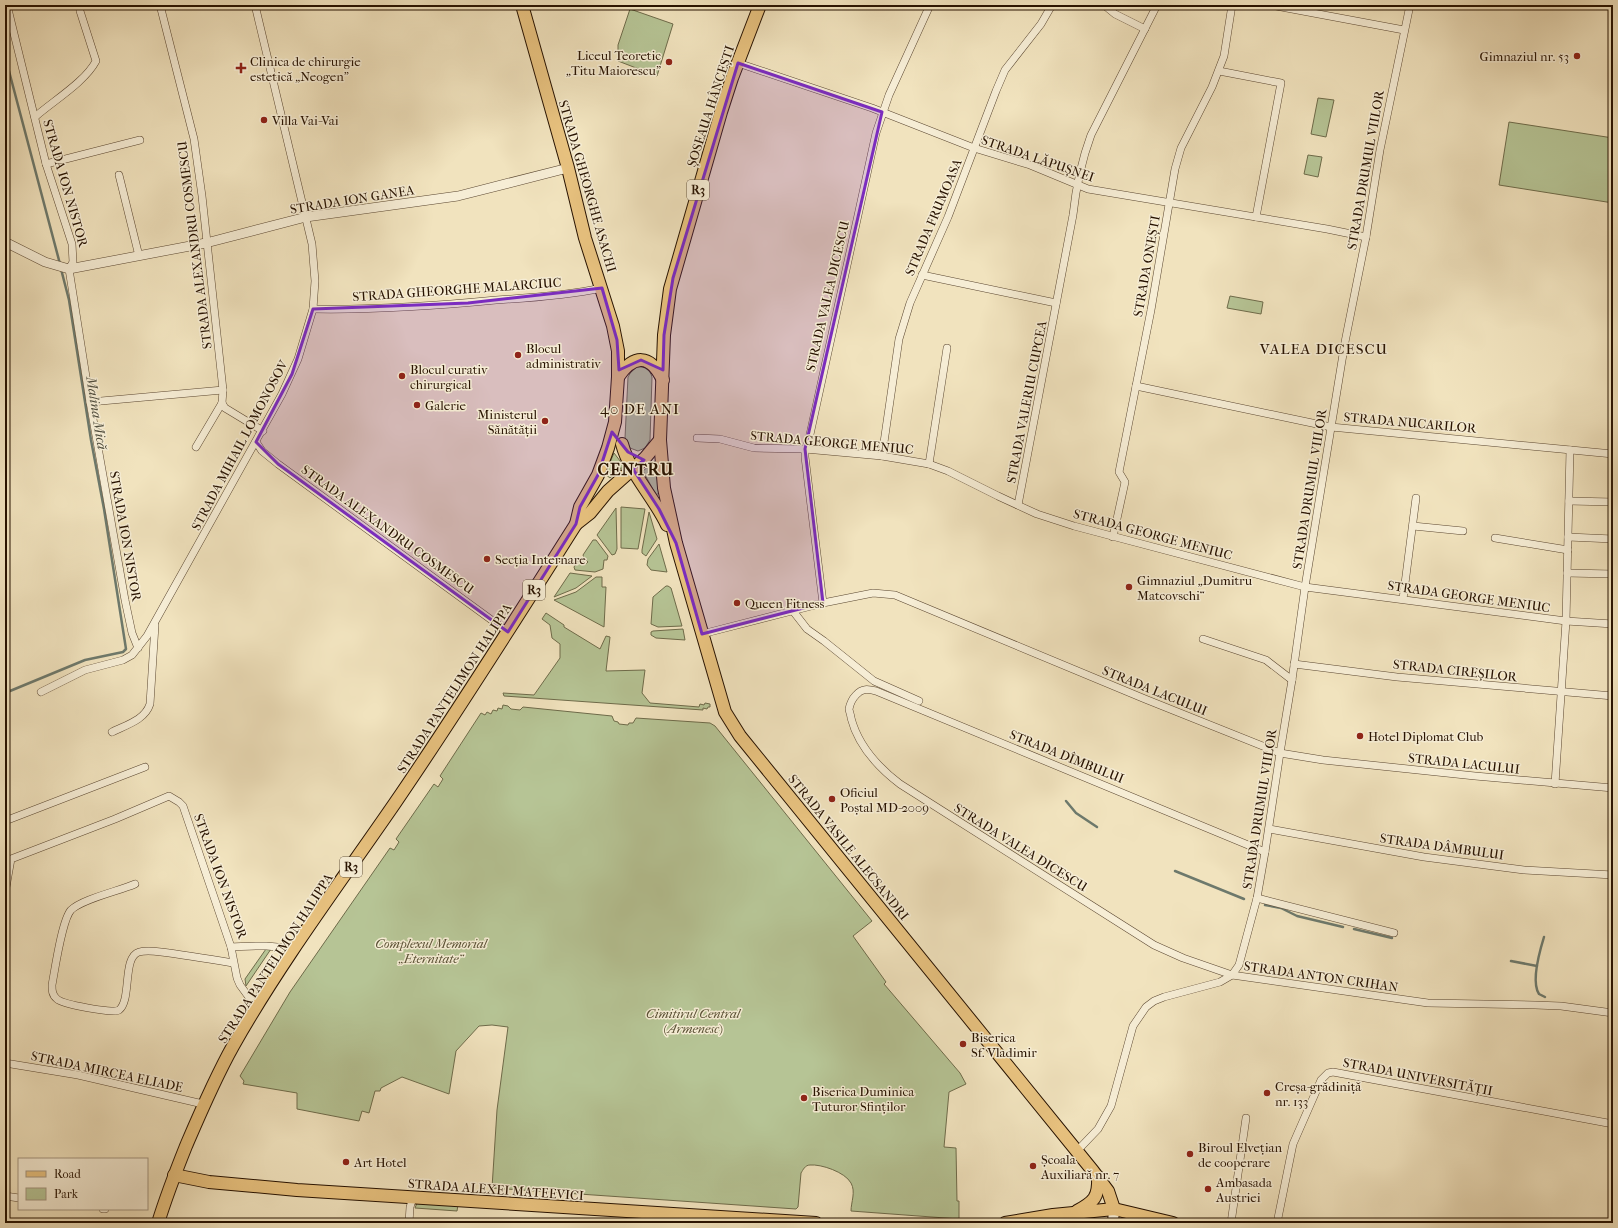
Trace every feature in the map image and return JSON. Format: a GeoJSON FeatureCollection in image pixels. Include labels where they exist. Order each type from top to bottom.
{"type":"FeatureCollection","features":[{"type":"Feature","properties":{"kind":"main road","name":"STRADA GHEORGHE ASACHI"},"geometry":{"type":"LineString","coordinates":[[522,5],[586,238],[602,288],[616,340],[618,377]]}},
{"type":"Feature","properties":{"kind":"main road","name":"ȘOSEAUA HÂNCEȘTI"},"geometry":{"type":"LineString","coordinates":[[663,381],[664,335],[672,283],[707,157],[738,63],[760,5]]}},
{"type":"Feature","properties":{"kind":"main road"},"geometry":{"type":"LineString","coordinates":[[618,377],[629,364],[635,360],[641,360],[652,364],[663,381]]}},
{"type":"Feature","properties":{"kind":"main road","name":"R3"},"geometry":{"type":"LineString","coordinates":[[618,377],[614,422],[622,444]]}},
{"type":"Feature","properties":{"kind":"main road","name":"R3"},"geometry":{"type":"LineString","coordinates":[[652,452],[660,440],[663,381]]}},
{"type":"Feature","properties":{"kind":"main road","name":"STRADA PANTELIMON HALIPPA"},"geometry":{"type":"LineString","coordinates":[[158,1223],[174,1175],[203,1104],[234,1045],[256,1007],[412,778],[508,632],[576,524],[580,507],[604,462],[614,422]]}},
{"type":"Feature","properties":{"kind":"main road","name":"STRADA VASILE ALECSANDRI"},"geometry":{"type":"LineString","coordinates":[[660,440],[663,481],[676,543],[725,712],[740,736],[1098,1177],[1108,1191],[1114,1209],[1112,1223]]}},
{"type":"Feature","properties":{"kind":"main road"},"geometry":{"type":"LineString","coordinates":[[622,444],[628,452],[636,456],[644,456],[652,452]]}},
{"type":"Feature","properties":{"kind":"main road"},"geometry":{"type":"LineString","coordinates":[[622,444],[625,456],[659,509],[676,543]]}},
{"type":"Feature","properties":{"kind":"main road","name":"STRADA PANTELIMON HALIPPA"},"geometry":{"type":"LineString","coordinates":[[576,524],[590,513],[608,491],[652,452]]}},
{"type":"Feature","properties":{"kind":"main road","name":"STRADA ALEXEI MATEEVICI"},"geometry":{"type":"LineString","coordinates":[[174,1175],[209,1182],[668,1219],[816,1223]]}},
{"type":"Feature","properties":{"kind":"main road"},"geometry":{"type":"LineString","coordinates":[[1074,1213],[1085,1207],[1095,1198],[1098,1192],[1098,1177]]}},
{"type":"Feature","properties":{"kind":"main road"},"geometry":{"type":"LineString","coordinates":[[1005,1223],[1114,1209],[1173,1223]]}},
{"type":"Feature","properties":{"kind":"street"},"geometry":{"type":"LineString","coordinates":[[7,5],[35,117]]}},
{"type":"Feature","properties":{"kind":"street","name":"STRADA ALEXANDRU COSMESCU"},"geometry":{"type":"LineString","coordinates":[[160,5],[194,139],[202,196],[223,390],[222,403],[196,447]]}},
{"type":"Feature","properties":{"kind":"street","name":"STRADA MIHAIL LOMONOSOV"},"geometry":{"type":"LineString","coordinates":[[40,692],[85,670],[123,660],[132,655],[138,648],[156,623],[263,431],[298,359],[313,309],[315,282],[314,257],[306,217],[255,5]]}},
{"type":"Feature","properties":{"kind":"street","name":"STRADA VALEA DICESCU"},"geometry":{"type":"LineString","coordinates":[[824,603],[805,449],[809,439],[871,152],[882,112],[930,5]]}},
{"type":"Feature","properties":{"kind":"street","name":"STRADA FRUMOASA"},"geometry":{"type":"LineString","coordinates":[[882,456],[899,339],[910,303],[948,218],[996,90],[1005,70],[1041,24],[1052,5]]}},
{"type":"Feature","properties":{"kind":"street"},"geometry":{"type":"LineString","coordinates":[[1104,5],[1115,14],[1145,29]]}},
{"type":"Feature","properties":{"kind":"street","name":"STRADA VALERIU CUPCEA"},"geometry":{"type":"LineString","coordinates":[[1018,505],[1073,215],[1076,184],[1084,154],[1091,135],[1157,5]]}},
{"type":"Feature","properties":{"kind":"street","name":"STRADA ONEȘTI"},"geometry":{"type":"LineString","coordinates":[[1113,537],[1125,482],[1119,472],[1169,203],[1181,148],[1212,88],[1219,71],[1224,56],[1232,5]]}},
{"type":"Feature","properties":{"kind":"street"},"geometry":{"type":"LineString","coordinates":[[1270,5],[1404,30]]}},
{"type":"Feature","properties":{"kind":"street","name":"STRADA DRUMUL VIILOR"},"geometry":{"type":"LineString","coordinates":[[1232,975],[1238,965],[1256,898],[1265,852],[1344,342],[1366,237],[1380,150],[1410,5]]}},
{"type":"Feature","properties":{"kind":"street","name":"STRADA ION NISTOR"},"geometry":{"type":"LineString","coordinates":[[80,11],[96,61],[92,69],[35,117],[46,164],[72,244],[74,262],[69,269],[90,402],[125,600],[132,633],[138,648]]}},
{"type":"Feature","properties":{"kind":"street","name":"STRADA LĂPUȘNEI"},"geometry":{"type":"LineString","coordinates":[[738,63],[843,97],[974,148],[1030,165],[1088,189],[1366,237]]}},
{"type":"Feature","properties":{"kind":"street"},"geometry":{"type":"LineString","coordinates":[[1219,71],[1281,83],[1256,217]]}},
{"type":"Feature","properties":{"kind":"street"},"geometry":{"type":"LineString","coordinates":[[46,164],[140,140]]}},
{"type":"Feature","properties":{"kind":"street","name":"STRADA ION GANEA"},"geometry":{"type":"LineString","coordinates":[[69,269],[206,243],[306,217],[458,196],[568,168]]}},
{"type":"Feature","properties":{"kind":"street"},"geometry":{"type":"LineString","coordinates":[[119,175],[139,256]]}},
{"type":"Feature","properties":{"kind":"street"},"geometry":{"type":"LineString","coordinates":[[5,242],[45,262],[69,269]]}},
{"type":"Feature","properties":{"kind":"street"},"geometry":{"type":"LineString","coordinates":[[922,275],[1056,302]]}},
{"type":"Feature","properties":{"kind":"street","name":"STRADA GHEORGHE MALARCIUC"},"geometry":{"type":"LineString","coordinates":[[313,309],[382,308],[468,303],[602,288]]}},
{"type":"Feature","properties":{"kind":"street"},"geometry":{"type":"LineString","coordinates":[[929,464],[947,348]]}},
{"type":"Feature","properties":{"kind":"street","name":"STRADA NUCARILOR"},"geometry":{"type":"LineString","coordinates":[[1136,386],[1230,404],[1331,427],[1613,454]]}},
{"type":"Feature","properties":{"kind":"street"},"geometry":{"type":"LineString","coordinates":[[90,402],[223,390]]}},
{"type":"Feature","properties":{"kind":"street"},"geometry":{"type":"LineString","coordinates":[[222,403],[225,408],[263,431]]}},
{"type":"Feature","properties":{"kind":"street","name":"STRADA GEORGE MENIUC"},"geometry":{"type":"LineString","coordinates":[[698,438],[720,438],[754,448],[805,449],[882,456],[929,464],[948,470],[1037,514],[1060,522],[1305,587],[1566,621],[1613,624]]}},
{"type":"Feature","properties":{"kind":"street","name":"STRADA ALEXANDRU COSMESCU"},"geometry":{"type":"LineString","coordinates":[[256,442],[262,452],[508,632]]}},
{"type":"Feature","properties":{"kind":"street"},"geometry":{"type":"LineString","coordinates":[[1556,784],[1566,621],[1570,450]]}},
{"type":"Feature","properties":{"kind":"street"},"geometry":{"type":"LineString","coordinates":[[1403,599],[1416,498]]}},
{"type":"Feature","properties":{"kind":"street"},"geometry":{"type":"LineString","coordinates":[[1569,501],[1613,502]]}},
{"type":"Feature","properties":{"kind":"street"},"geometry":{"type":"LineString","coordinates":[[1413,526],[1463,531]]}},
{"type":"Feature","properties":{"kind":"street"},"geometry":{"type":"LineString","coordinates":[[1568,537],[1613,539]]}},
{"type":"Feature","properties":{"kind":"street"},"geometry":{"type":"LineString","coordinates":[[1495,538],[1568,550]]}},
{"type":"Feature","properties":{"kind":"street"},"geometry":{"type":"LineString","coordinates":[[1567,573],[1613,574]]}},
{"type":"Feature","properties":{"kind":"street","name":"STRADA LACULUI"},"geometry":{"type":"LineString","coordinates":[[702,634],[824,603],[873,593],[895,595],[1144,699],[1280,753],[1323,760],[1556,784],[1613,788]]}},
{"type":"Feature","properties":{"kind":"street"},"geometry":{"type":"LineString","coordinates":[[793,611],[807,629],[874,681],[919,701]]}},
{"type":"Feature","properties":{"kind":"street"},"geometry":{"type":"LineString","coordinates":[[112,732],[141,718],[148,712],[150,704],[152,657],[156,623]]}},
{"type":"Feature","properties":{"kind":"street"},"geometry":{"type":"LineString","coordinates":[[1203,639],[1266,660],[1292,680]]}},
{"type":"Feature","properties":{"kind":"street","name":"STRADA CIREȘILOR"},"geometry":{"type":"LineString","coordinates":[[1294,664],[1397,677],[1484,684],[1562,693],[1613,696]]}},
{"type":"Feature","properties":{"kind":"street","name":"STRADA DÎMBULUI"},"geometry":{"type":"LineString","coordinates":[[858,692],[869,689],[876,691],[1265,852]]}},
{"type":"Feature","properties":{"kind":"street","name":"STRADA VALEA DICESCU"},"geometry":{"type":"LineString","coordinates":[[858,692],[849,709],[856,732],[870,754],[889,776],[1154,945],[1183,958],[1232,975]]}},
{"type":"Feature","properties":{"kind":"street"},"geometry":{"type":"LineString","coordinates":[[5,821],[145,767]]}},
{"type":"Feature","properties":{"kind":"street","name":"STRADA ION NISTOR"},"geometry":{"type":"LineString","coordinates":[[8,859],[115,819],[169,796],[183,806],[231,947],[276,945],[294,950]]}},
{"type":"Feature","properties":{"kind":"street","name":"STRADA DÂMBULUI"},"geometry":{"type":"LineString","coordinates":[[1269,829],[1424,857],[1524,870],[1613,876]]}},
{"type":"Feature","properties":{"kind":"street"},"geometry":{"type":"LineString","coordinates":[[5,893],[8,859]]}},
{"type":"Feature","properties":{"kind":"street"},"geometry":{"type":"LineString","coordinates":[[135,884],[80,904],[70,911],[65,921],[52,985],[53,994],[60,1002],[110,1011],[119,1009],[123,1003],[131,960],[138,952],[164,952],[233,963]]}},
{"type":"Feature","properties":{"kind":"street"},"geometry":{"type":"LineString","coordinates":[[1256,898],[1394,933]]}},
{"type":"Feature","properties":{"kind":"street"},"geometry":{"type":"LineString","coordinates":[[231,947],[233,963],[240,985],[256,1007]]}},
{"type":"Feature","properties":{"kind":"street","name":"STRADA ANTON CRIHAN"},"geometry":{"type":"LineString","coordinates":[[1077,1151],[1098,1129],[1111,1106],[1133,1026],[1146,1008],[1154,1001],[1164,997],[1220,982],[1232,975],[1428,1003],[1561,1006],[1613,1013]]}},
{"type":"Feature","properties":{"kind":"street","name":"STRADA MIRCEA ELIADE"},"geometry":{"type":"LineString","coordinates":[[5,1063],[78,1075],[203,1104]]}},
{"type":"Feature","properties":{"kind":"street","name":"STRADA UNIVERSITĂȚII"},"geometry":{"type":"LineString","coordinates":[[1277,1223],[1293,1144],[1321,1080],[1328,1073],[1332,1072],[1613,1124]]}},
{"type":"Feature","properties":{"kind":"street"},"geometry":{"type":"LineString","coordinates":[[1231,1223],[1246,1118]]}},
{"type":"Feature","properties":{"kind":"street"},"geometry":{"type":"LineString","coordinates":[[5,1196],[18,1198]]}},
{"type":"Feature","properties":{"kind":"street"},"geometry":{"type":"LineString","coordinates":[[409,1223],[410,1207],[413,1198]]}},
{"type":"Feature","properties":{"kind":"highlighted area"},"geometry":{"type":"Polygon","coordinates":[[[738,63],[882,112],[805,449],[823,603],[702,634],[676,543],[659,509],[633,469],[644,460],[628,452],[612,432],[598,475],[580,507],[576,524],[508,632],[278,464],[256,442],[292,374],[313,309],[468,303],[602,288],[617,340],[619,370],[641,360],[663,370],[664,335],[673,278],[738,63]]]}},
{"type":"Feature","properties":{"kind":"green space"},"geometry":{"type":"Polygon","coordinates":[[[630,9],[673,24],[657,76],[618,61],[618,45],[630,9]]]}},
{"type":"Feature","properties":{"kind":"green space"},"geometry":{"type":"Polygon","coordinates":[[[1318,98],[1334,100],[1326,137],[1311,134],[1318,98]]]}},
{"type":"Feature","properties":{"kind":"green space"},"geometry":{"type":"Polygon","coordinates":[[[1509,122],[1613,138],[1613,203],[1499,185],[1509,122]]]}},
{"type":"Feature","properties":{"kind":"green space"},"geometry":{"type":"Polygon","coordinates":[[[1308,155],[1322,157],[1318,177],[1304,174],[1308,155]]]}},
{"type":"Feature","properties":{"kind":"green space"},"geometry":{"type":"Polygon","coordinates":[[[1230,296],[1263,302],[1261,314],[1227,308],[1230,296]]]}},
{"type":"Feature","properties":{"kind":"green space"},"geometry":{"type":"Polygon","coordinates":[[[637,367],[647,369],[652,377],[650,440],[645,448],[638,451],[630,448],[625,438],[628,377],[637,367]]]}},
{"type":"Feature","properties":{"kind":"green space"},"geometry":{"type":"Polygon","coordinates":[[[614,453],[624,466],[610,478],[605,474],[614,453]]]}},
{"type":"Feature","properties":{"kind":"green space"},"geometry":{"type":"Polygon","coordinates":[[[655,461],[659,493],[656,495],[643,471],[655,461]]]}},
{"type":"Feature","properties":{"kind":"green space"},"geometry":{"type":"Polygon","coordinates":[[[621,507],[645,509],[638,549],[621,548],[621,507]]]}},
{"type":"Feature","properties":{"kind":"green space"},"geometry":{"type":"Polygon","coordinates":[[[616,508],[617,549],[615,554],[612,555],[597,535],[616,508]]]}},
{"type":"Feature","properties":{"kind":"green space"},"geometry":{"type":"Polygon","coordinates":[[[649,512],[657,539],[646,556],[642,553],[642,550],[649,512]]]}},
{"type":"Feature","properties":{"kind":"green space"},"geometry":{"type":"Polygon","coordinates":[[[593,540],[596,540],[608,556],[607,560],[604,560],[603,569],[595,572],[575,570],[574,567],[578,561],[582,560],[586,564],[588,562],[583,555],[593,540]]]}},
{"type":"Feature","properties":{"kind":"green space"},"geometry":{"type":"Polygon","coordinates":[[[659,544],[667,572],[651,570],[647,565],[648,559],[659,544]]]}},
{"type":"Feature","properties":{"kind":"green space"},"geometry":{"type":"Polygon","coordinates":[[[570,573],[592,576],[576,588],[554,597],[570,573]]]}},
{"type":"Feature","properties":{"kind":"green space"},"geometry":{"type":"Polygon","coordinates":[[[596,577],[602,577],[602,587],[606,587],[604,627],[554,600],[576,592],[596,577]]]}},
{"type":"Feature","properties":{"kind":"green space"},"geometry":{"type":"Polygon","coordinates":[[[666,586],[671,588],[682,626],[658,627],[651,624],[653,597],[666,586]]]}},
{"type":"Feature","properties":{"kind":"green space"},"geometry":{"type":"Polygon","coordinates":[[[546,613],[564,625],[564,627],[600,649],[606,636],[610,637],[606,671],[645,670],[642,693],[650,703],[699,707],[700,704],[704,705],[705,703],[710,704],[710,707],[707,709],[703,708],[703,710],[504,696],[503,693],[534,695],[560,658],[560,644],[552,638],[550,625],[542,619],[546,613]]]}},
{"type":"Feature","properties":{"kind":"green space"},"geometry":{"type":"Polygon","coordinates":[[[683,629],[685,640],[656,638],[651,635],[651,632],[653,631],[683,629]]]}},
{"type":"Feature","properties":{"kind":"green space","name":"Cimitirul Central (Armenesc)"},"geometry":{"type":"Polygon","coordinates":[[[503,705],[508,706],[511,709],[520,710],[523,707],[612,716],[614,721],[618,722],[619,724],[628,725],[629,723],[633,723],[636,718],[710,723],[715,726],[872,921],[853,936],[886,982],[884,984],[960,1073],[966,1084],[949,1092],[944,1147],[956,1148],[957,1201],[959,1201],[959,1219],[851,1211],[853,1190],[848,1179],[838,1172],[826,1167],[815,1165],[807,1166],[801,1173],[798,1207],[796,1209],[492,1188],[497,1110],[508,1027],[492,1025],[479,1026],[456,1051],[449,1094],[402,1077],[381,1088],[380,1091],[375,1091],[369,1113],[362,1111],[359,1121],[297,1109],[297,1093],[243,1084],[244,1081],[240,1076],[290,992],[390,848],[394,850],[399,842],[396,839],[434,784],[438,787],[443,779],[440,776],[481,713],[485,715],[487,712],[491,714],[493,710],[497,711],[498,708],[502,709],[503,705]]]}},
{"type":"Feature","properties":{"kind":"green space"},"geometry":{"type":"Polygon","coordinates":[[[266,949],[271,949],[246,986],[245,979],[266,949]]]}},
{"type":"Feature","properties":{"kind":"green space"},"geometry":{"type":"Polygon","coordinates":[[[417,1203],[458,1205],[457,1211],[415,1208],[417,1203]]]}},
{"type":"Feature","properties":{"kind":"waterway","name":"Malina Mică"},"geometry":{"type":"LineString","coordinates":[[5,56],[60,264]]}},
{"type":"Feature","properties":{"kind":"waterway","name":"Malina Mică"},"geometry":{"type":"LineString","coordinates":[[5,694],[85,660],[123,652],[126,649],[69,300],[61,269]]}},
{"type":"Feature","properties":{"kind":"waterway"},"geometry":{"type":"LineString","coordinates":[[1066,801],[1076,813],[1097,827]]}},
{"type":"Feature","properties":{"kind":"waterway"},"geometry":{"type":"LineString","coordinates":[[1175,871],[1244,899]]}},
{"type":"Feature","properties":{"kind":"waterway"},"geometry":{"type":"LineString","coordinates":[[1265,905],[1281,908],[1297,916],[1343,927]]}},
{"type":"Feature","properties":{"kind":"waterway"},"geometry":{"type":"LineString","coordinates":[[1354,929],[1392,938]]}},
{"type":"Feature","properties":{"kind":"waterway"},"geometry":{"type":"LineString","coordinates":[[1544,937],[1537,966],[1536,982],[1539,994],[1545,997]]}},
{"type":"Feature","properties":{"kind":"waterway"},"geometry":{"type":"LineString","coordinates":[[1511,961],[1537,966]]}},
{"type":"Feature","properties":{"kind":"place","name":"Gimnaziul nr. 53"},"geometry":{"type":"Point","coordinates":[1577,56]}},
{"type":"Feature","properties":{"kind":"place","name":"Liceul Teoretic „Titu Maiorescu”"},"geometry":{"type":"Point","coordinates":[669,62]}},
{"type":"Feature","properties":{"kind":"place","name":"Clinica de chirurgie estetică „Neogen”"},"geometry":{"type":"Point","coordinates":[241,68]}},
{"type":"Feature","properties":{"kind":"place","name":"Villa Vai-Vai"},"geometry":{"type":"Point","coordinates":[264,120]}},
{"type":"Feature","properties":{"kind":"place","name":"Blocul administrativ"},"geometry":{"type":"Point","coordinates":[518,355]}},
{"type":"Feature","properties":{"kind":"place","name":"Blocul curativ chirurgical"},"geometry":{"type":"Point","coordinates":[402,376]}},
{"type":"Feature","properties":{"kind":"place","name":"Galerie"},"geometry":{"type":"Point","coordinates":[417,405]}},
{"type":"Feature","properties":{"kind":"place","name":"Ministerul Sănătății"},"geometry":{"type":"Point","coordinates":[545,421]}},
{"type":"Feature","properties":{"kind":"place","name":"Secția Internare"},"geometry":{"type":"Point","coordinates":[487,559]}},
{"type":"Feature","properties":{"kind":"place","name":"Gimnaziul „Dumitru Matcovschi“"},"geometry":{"type":"Point","coordinates":[1129,587]}},
{"type":"Feature","properties":{"kind":"place","name":"Queen Fitness"},"geometry":{"type":"Point","coordinates":[737,603]}},
{"type":"Feature","properties":{"kind":"place","name":"Hotel Diplomat Club"},"geometry":{"type":"Point","coordinates":[1360,736]}},
{"type":"Feature","properties":{"kind":"place","name":"Oficiul Poștal MD-2009"},"geometry":{"type":"Point","coordinates":[832,799]}},
{"type":"Feature","properties":{"kind":"place","name":"Biserica Sf. Vladimir"},"geometry":{"type":"Point","coordinates":[963,1044]}},
{"type":"Feature","properties":{"kind":"place","name":"Creșa-grădiniță nr. 133"},"geometry":{"type":"Point","coordinates":[1267,1093]}},
{"type":"Feature","properties":{"kind":"place","name":"Biserica Duminica Tuturor Sfinților"},"geometry":{"type":"Point","coordinates":[804,1098]}},
{"type":"Feature","properties":{"kind":"place","name":"Biroul Elvețian de cooperare"},"geometry":{"type":"Point","coordinates":[1190,1154]}},
{"type":"Feature","properties":{"kind":"place","name":"Art Hotel"},"geometry":{"type":"Point","coordinates":[346,1162]}},
{"type":"Feature","properties":{"kind":"place","name":"Școala Auxiliară nr. 7"},"geometry":{"type":"Point","coordinates":[1033,1166]}},
{"type":"Feature","properties":{"kind":"place","name":"Ambasada Austriei"},"geometry":{"type":"Point","coordinates":[1208,1189]}},
{"type":"Feature","properties":{"kind":"district","name":"VALEA DICESCU"},"geometry":{"type":"Point","coordinates":[1324,349]}},
{"type":"Feature","properties":{"kind":"district","name":"40 DE ANI"},"geometry":{"type":"Point","coordinates":[640,409]}},
{"type":"Feature","properties":{"kind":"district","name":"CENTRU"},"geometry":{"type":"Point","coordinates":[636,469]}},
{"type":"Feature","properties":{"kind":"park label","name":"Complexul Memorial „Eternitate“"},"geometry":{"type":"Point","coordinates":[431,950]}}]}
